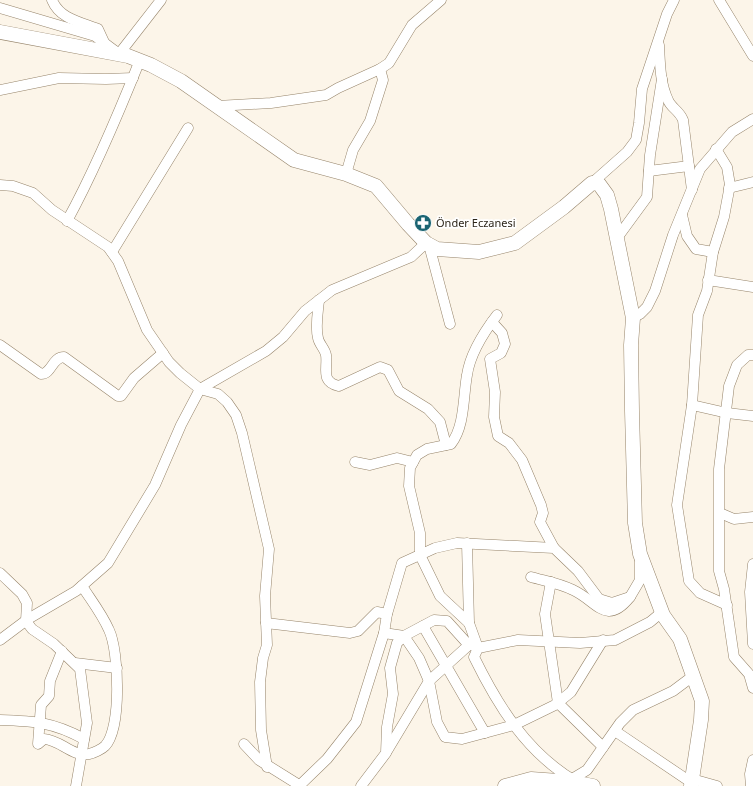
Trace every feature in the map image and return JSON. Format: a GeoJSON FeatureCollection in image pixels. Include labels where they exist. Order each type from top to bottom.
{"type":"FeatureCollection","features":[{"type":"Feature","properties":{"kind":"street"},"geometry":{"type":"LineString","coordinates":[[52,0],[56,9],[63,16],[98,29],[105,44]]}},
{"type":"Feature","properties":{"kind":"street"},"geometry":{"type":"LineString","coordinates":[[119,54],[161,0]]}},
{"type":"Feature","properties":{"kind":"street"},"geometry":{"type":"LineString","coordinates":[[217,106],[271,103],[326,95],[364,75],[380,69],[389,63],[412,25],[441,0]]}},
{"type":"Feature","properties":{"kind":"street"},"geometry":{"type":"LineString","coordinates":[[0,32],[119,54],[140,60],[181,81],[294,160],[346,174],[376,186],[427,244],[437,250],[480,252],[515,243],[564,207],[627,152],[636,140],[640,123],[642,89],[667,14],[674,0]]}},
{"type":"Feature","properties":{"kind":"street"},"geometry":{"type":"LineString","coordinates":[[719,0],[753,56]]}},
{"type":"Feature","properties":{"kind":"street"},"geometry":{"type":"LineString","coordinates":[[0,8],[95,36],[119,54]]}},
{"type":"Feature","properties":{"kind":"street"},"geometry":{"type":"LineString","coordinates":[[659,39],[662,79],[669,103],[680,112],[683,120],[692,191]]}},
{"type":"Feature","properties":{"kind":"street"},"geometry":{"type":"LineString","coordinates":[[67,221],[83,191],[140,60]]}},
{"type":"Feature","properties":{"kind":"street"},"geometry":{"type":"LineString","coordinates":[[346,174],[353,150],[370,122],[383,80],[380,69]]}},
{"type":"Feature","properties":{"kind":"street"},"geometry":{"type":"LineString","coordinates":[[0,90],[59,78],[133,78]]}},
{"type":"Feature","properties":{"kind":"street"},"geometry":{"type":"LineString","coordinates":[[617,238],[647,197],[649,171],[662,79]]}},
{"type":"Feature","properties":{"kind":"street"},"geometry":{"type":"LineString","coordinates":[[633,318],[647,307],[655,291],[664,260],[700,169],[732,132],[753,118]]}},
{"type":"Feature","properties":{"kind":"street"},"geometry":{"type":"LineString","coordinates":[[112,252],[188,128]]}},
{"type":"Feature","properties":{"kind":"street"},"geometry":{"type":"LineString","coordinates":[[716,149],[727,168],[730,188],[724,217],[713,252],[707,291],[698,314],[692,405],[677,505],[689,581],[700,593],[727,605]]}},
{"type":"Feature","properties":{"kind":"street"},"geometry":{"type":"LineString","coordinates":[[649,171],[689,166]]}},
{"type":"Feature","properties":{"kind":"street"},"geometry":{"type":"LineString","coordinates":[[730,188],[753,182]]}},
{"type":"Feature","properties":{"kind":"street"},"geometry":{"type":"LineString","coordinates":[[531,577],[551,582],[575,591],[596,607],[611,612],[621,608],[630,597],[640,580],[640,554],[635,523],[632,411],[631,345],[633,318],[617,238],[606,195],[599,184],[592,183]]}},
{"type":"Feature","properties":{"kind":"street"},"geometry":{"type":"LineString","coordinates":[[0,185],[13,186],[33,194],[67,221],[108,247],[118,261],[147,330],[163,352],[180,373],[200,389],[218,394],[227,402],[236,416],[242,433],[269,549],[265,596],[267,645],[263,658],[260,682],[261,730],[267,767]]}},
{"type":"Feature","properties":{"kind":"street"},"geometry":{"type":"LineString","coordinates":[[682,215],[686,236],[696,249],[713,252]]}},
{"type":"Feature","properties":{"kind":"street"},"geometry":{"type":"LineString","coordinates":[[0,640],[26,621],[82,586],[108,563],[155,485],[181,425],[200,389],[266,351],[283,337],[305,311],[332,290],[411,257],[427,244]]}},
{"type":"Feature","properties":{"kind":"street"},"geometry":{"type":"LineString","coordinates":[[427,244],[450,324]]}},
{"type":"Feature","properties":{"kind":"street"},"geometry":{"type":"LineString","coordinates":[[708,280],[753,287]]}},
{"type":"Feature","properties":{"kind":"street"},"geometry":{"type":"LineString","coordinates":[[319,300],[318,338],[326,355],[325,366],[327,379],[333,385],[339,386],[380,367],[388,370],[399,391],[428,409],[440,422],[446,445]]}},
{"type":"Feature","properties":{"kind":"street"},"geometry":{"type":"LineString","coordinates":[[469,622],[440,596],[420,555],[420,533],[409,486],[410,468],[417,455],[427,449],[451,444],[458,435],[467,373],[484,331],[494,319],[502,333],[505,344],[501,353],[490,359],[489,364],[495,392],[494,417],[498,436],[509,443],[522,460],[541,505],[543,513],[540,522],[554,548],[578,571],[599,599],[612,603],[630,597]]}},
{"type":"Feature","properties":{"kind":"street"},"geometry":{"type":"LineString","coordinates":[[0,345],[41,374],[45,374],[48,371],[55,360],[60,357],[64,357],[118,396],[121,396],[134,378],[163,352]]}},
{"type":"Feature","properties":{"kind":"street"},"geometry":{"type":"LineString","coordinates":[[753,355],[748,355],[737,365],[729,386],[727,413],[719,469],[719,571],[727,605],[734,657],[750,674],[753,688]]}},
{"type":"Feature","properties":{"kind":"street"},"geometry":{"type":"LineString","coordinates":[[692,405],[727,413],[753,416]]}},
{"type":"Feature","properties":{"kind":"street"},"geometry":{"type":"LineString","coordinates":[[355,462],[370,465],[397,458],[413,462]]}},
{"type":"Feature","properties":{"kind":"street"},"geometry":{"type":"LineString","coordinates":[[720,513],[734,519],[753,517]]}},
{"type":"Feature","properties":{"kind":"street"},"geometry":{"type":"LineString","coordinates":[[244,744],[267,767],[299,786],[327,759],[356,722],[384,633],[387,614],[402,563],[435,548],[457,543],[554,548]]}},
{"type":"Feature","properties":{"kind":"street"},"geometry":{"type":"LineString","coordinates":[[467,543],[469,622],[474,646],[474,657],[488,686],[514,725],[535,751],[577,783]]}},
{"type":"Feature","properties":{"kind":"street"},"geometry":{"type":"LineString","coordinates":[[640,554],[662,612],[680,639],[702,701],[701,720],[692,782]]}},
{"type":"Feature","properties":{"kind":"street"},"geometry":{"type":"LineString","coordinates":[[753,564],[750,592],[753,644]]}},
{"type":"Feature","properties":{"kind":"street"},"geometry":{"type":"LineString","coordinates":[[0,574],[22,594],[27,603],[26,621],[32,629],[62,651],[80,669],[87,723],[80,755],[76,786]]}},
{"type":"Feature","properties":{"kind":"street"},"geometry":{"type":"LineString","coordinates":[[551,582],[545,614],[558,703],[603,747]]}},
{"type":"Feature","properties":{"kind":"street"},"geometry":{"type":"LineString","coordinates":[[62,651],[50,681],[49,696],[41,705],[38,721],[38,744],[44,738],[52,739],[80,755],[91,754],[105,746],[109,740],[116,713],[117,668],[110,630],[82,586]]}},
{"type":"Feature","properties":{"kind":"street"},"geometry":{"type":"LineString","coordinates":[[266,623],[350,633],[358,631],[377,612],[387,614]]}},
{"type":"Feature","properties":{"kind":"street"},"geometry":{"type":"LineString","coordinates":[[361,786],[386,752],[429,681],[445,667],[474,646],[518,640],[580,643],[615,640],[650,622],[662,612]]}},
{"type":"Feature","properties":{"kind":"street"},"geometry":{"type":"LineString","coordinates":[[386,752],[387,728],[393,694],[390,668],[396,643],[404,636],[434,620],[447,621],[466,642],[474,646]]}},
{"type":"Feature","properties":{"kind":"street"},"geometry":{"type":"LineString","coordinates":[[423,626],[445,667],[485,733]]}},
{"type":"Feature","properties":{"kind":"street"},"geometry":{"type":"LineString","coordinates":[[384,633],[404,636],[419,658],[429,681],[437,722],[445,737],[462,740],[514,725],[558,703],[571,692],[603,640]]}},
{"type":"Feature","properties":{"kind":"street"},"geometry":{"type":"LineString","coordinates":[[75,663],[117,668]]}},
{"type":"Feature","properties":{"kind":"street"},"geometry":{"type":"LineString","coordinates":[[577,783],[615,731],[633,710],[673,691],[693,676]]}},
{"type":"Feature","properties":{"kind":"street"},"geometry":{"type":"LineString","coordinates":[[0,720],[38,721],[71,732],[84,740]]}},
{"type":"Feature","properties":{"kind":"street"},"geometry":{"type":"LineString","coordinates":[[615,731],[692,782],[717,786]]}},
{"type":"Feature","properties":{"kind":"street"},"geometry":{"type":"LineString","coordinates":[[751,786],[750,774],[753,760]]}},
{"type":"Feature","properties":{"kind":"street"},"geometry":{"type":"LineString","coordinates":[[505,786],[531,779],[594,786]]}},
{"type":"Feature","properties":{"kind":"place","name":"Önder Eczanesi"},"geometry":{"type":"Point","coordinates":[423,223]}}]}
